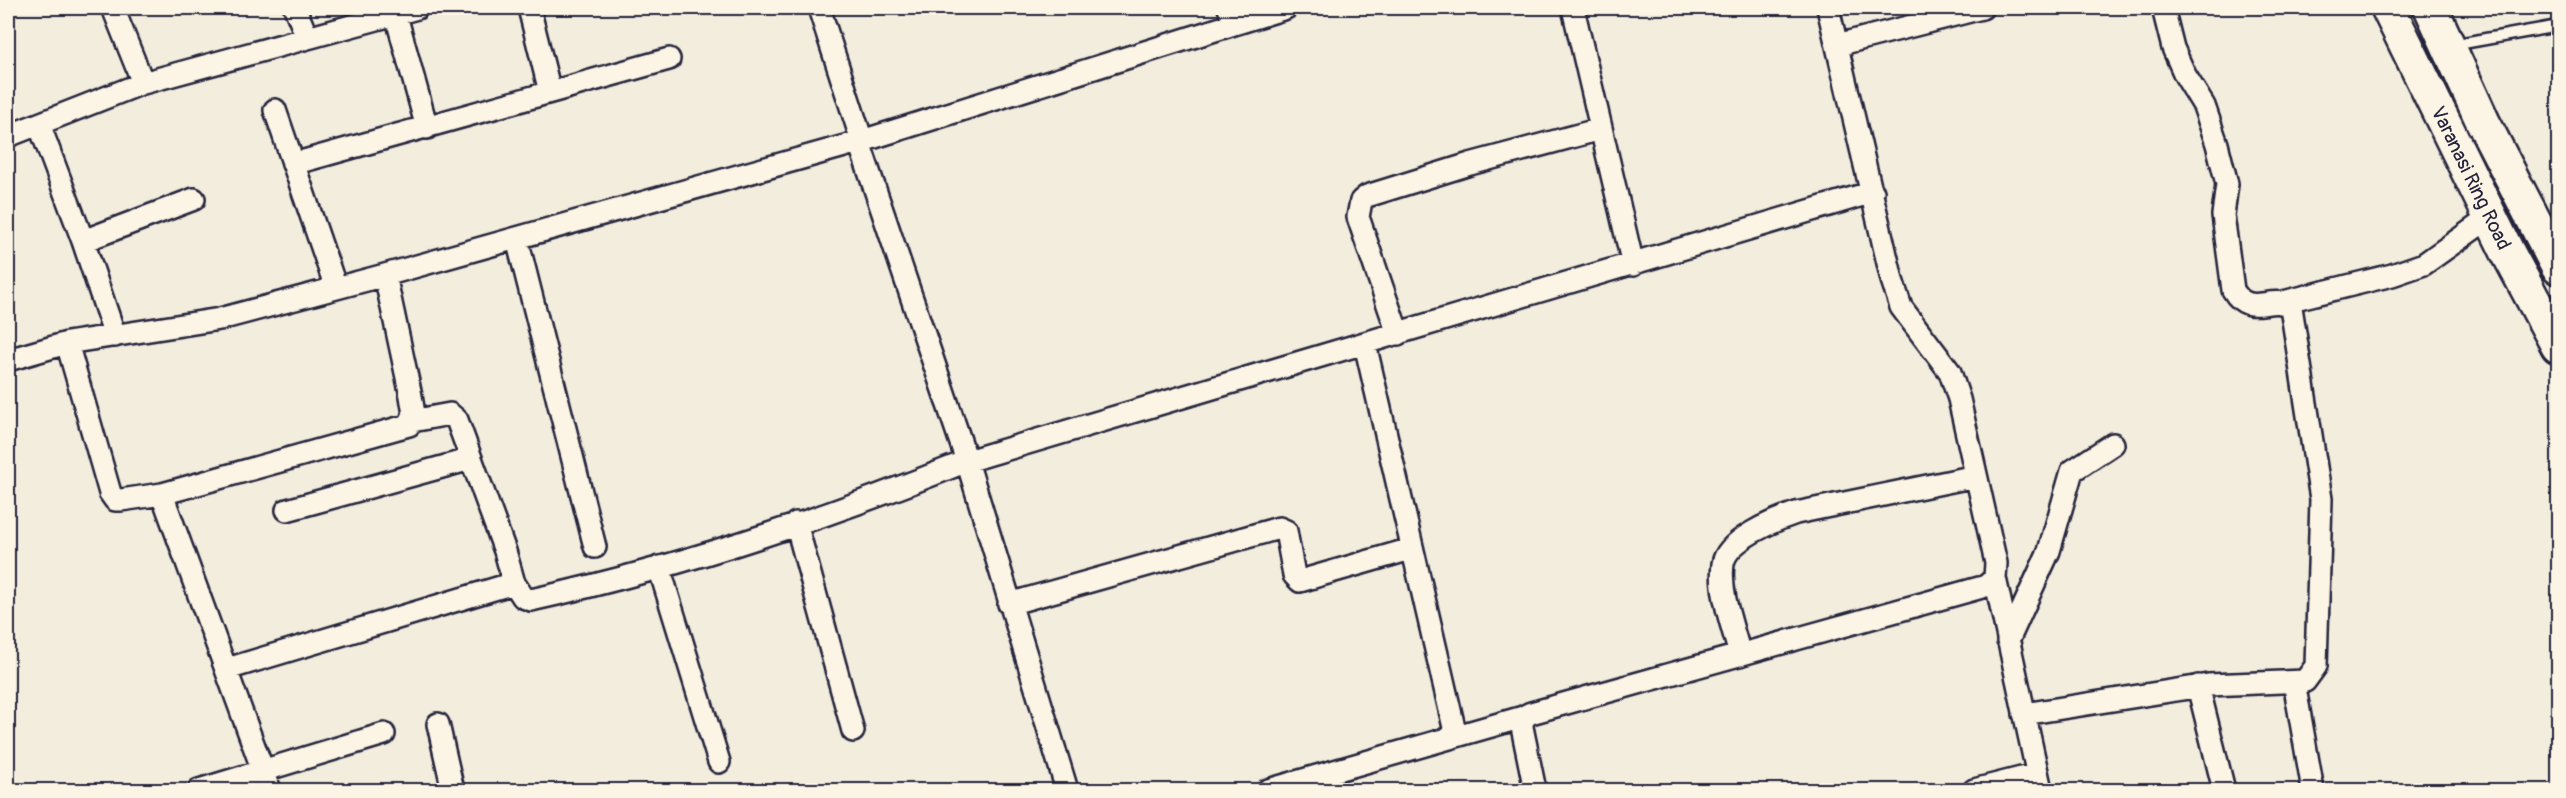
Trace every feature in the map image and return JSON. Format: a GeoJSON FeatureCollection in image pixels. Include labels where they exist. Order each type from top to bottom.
{"type":"FeatureCollection","features":[{"type":"Feature","properties":{"kind":"highway","name":"Varanasi Ring Road"},"geometry":{"type":"LineString","coordinates":[[2388,8],[2490,217],[2559,346]]}},
{"type":"Feature","properties":{"kind":"highway","name":"Varanasi Ring Road"},"geometry":{"type":"LineString","coordinates":[[2431,8],[2483,122],[2559,267]]}},
{"type":"Feature","properties":{"kind":"street"},"geometry":{"type":"LineString","coordinates":[[113,8],[143,83]]}},
{"type":"Feature","properties":{"kind":"street"},"geometry":{"type":"LineString","coordinates":[[295,8],[307,37]]}},
{"type":"Feature","properties":{"kind":"street"},"geometry":{"type":"LineString","coordinates":[[8,136],[143,83],[394,10],[417,8]]}},
{"type":"Feature","properties":{"kind":"street"},"geometry":{"type":"LineString","coordinates":[[529,8],[550,92]]}},
{"type":"Feature","properties":{"kind":"street"},"geometry":{"type":"LineString","coordinates":[[819,8],[967,461],[1067,790]]}},
{"type":"Feature","properties":{"kind":"street"},"geometry":{"type":"LineString","coordinates":[[8,360],[67,343],[220,319],[517,239],[861,141],[1232,16],[1286,8]]}},
{"type":"Feature","properties":{"kind":"street"},"geometry":{"type":"LineString","coordinates":[[1573,8],[1633,265]]}},
{"type":"Feature","properties":{"kind":"street"},"geometry":{"type":"LineString","coordinates":[[1828,8],[1892,280],[1901,307],[1950,372],[1959,399],[1996,563],[1995,578],[2039,782],[1974,790]]}},
{"type":"Feature","properties":{"kind":"street"},"geometry":{"type":"LineString","coordinates":[[1837,45],[1982,8]]}},
{"type":"Feature","properties":{"kind":"street"},"geometry":{"type":"LineString","coordinates":[[2163,8],[2173,48],[2185,75],[2204,106],[2217,144],[2227,184],[2223,215],[2233,290],[2238,299],[2246,304],[2283,302],[2392,275],[2424,264],[2490,217]]}},
{"type":"Feature","properties":{"kind":"street"},"geometry":{"type":"LineString","coordinates":[[394,10],[427,128]]}},
{"type":"Feature","properties":{"kind":"street"},"geometry":{"type":"LineString","coordinates":[[293,164],[669,59]]}},
{"type":"Feature","properties":{"kind":"street"},"geometry":{"type":"LineString","coordinates":[[275,110],[336,288]]}},
{"type":"Feature","properties":{"kind":"street"},"geometry":{"type":"LineString","coordinates":[[39,124],[83,241],[115,336]]}},
{"type":"Feature","properties":{"kind":"street"},"geometry":{"type":"LineString","coordinates":[[1398,334],[1358,217],[1361,201],[1367,196],[1470,164],[1600,129]]}},
{"type":"Feature","properties":{"kind":"street"},"geometry":{"type":"LineString","coordinates":[[67,343],[110,493],[115,500],[162,494],[405,427],[412,421],[450,414],[453,416],[471,459],[505,550],[514,583],[523,597],[531,600],[659,567],[866,502],[967,461],[1633,265],[1872,192]]}},
{"type":"Feature","properties":{"kind":"street"},"geometry":{"type":"LineString","coordinates":[[83,241],[194,199]]}},
{"type":"Feature","properties":{"kind":"street"},"geometry":{"type":"LineString","coordinates":[[517,239],[595,547]]}},
{"type":"Feature","properties":{"kind":"street"},"geometry":{"type":"LineString","coordinates":[[385,275],[411,396],[412,421]]}},
{"type":"Feature","properties":{"kind":"street"},"geometry":{"type":"LineString","coordinates":[[2024,714],[2198,686],[2304,681],[2316,666],[2321,499],[2291,307],[2283,302]]}},
{"type":"Feature","properties":{"kind":"street"},"geometry":{"type":"LineString","coordinates":[[1365,344],[1456,736]]}},
{"type":"Feature","properties":{"kind":"street"},"geometry":{"type":"LineString","coordinates":[[2008,641],[2049,551],[2072,471],[2113,444]]}},
{"type":"Feature","properties":{"kind":"street"},"geometry":{"type":"LineString","coordinates":[[287,510],[471,459]]}},
{"type":"Feature","properties":{"kind":"street"},"geometry":{"type":"LineString","coordinates":[[1740,655],[1723,584],[1723,563],[1737,543],[1775,519],[1796,513],[1976,476]]}},
{"type":"Feature","properties":{"kind":"street"},"geometry":{"type":"LineString","coordinates":[[162,494],[266,781]]}},
{"type":"Feature","properties":{"kind":"street"},"geometry":{"type":"LineString","coordinates":[[796,524],[853,731]]}},
{"type":"Feature","properties":{"kind":"street"},"geometry":{"type":"LineString","coordinates":[[1009,604],[1279,528],[1286,531],[1294,575],[1300,581],[1411,549]]}},
{"type":"Feature","properties":{"kind":"street"},"geometry":{"type":"LineString","coordinates":[[659,567],[719,762]]}},
{"type":"Feature","properties":{"kind":"street"},"geometry":{"type":"LineString","coordinates":[[1268,790],[1986,586],[1995,578]]}},
{"type":"Feature","properties":{"kind":"street"},"geometry":{"type":"LineString","coordinates":[[227,669],[514,583]]}},
{"type":"Feature","properties":{"kind":"street"},"geometry":{"type":"LineString","coordinates":[[2294,682],[2313,790]]}},
{"type":"Feature","properties":{"kind":"street"},"geometry":{"type":"LineString","coordinates":[[2198,686],[2224,790]]}},
{"type":"Feature","properties":{"kind":"street"},"geometry":{"type":"LineString","coordinates":[[1523,717],[1522,727],[1535,790]]}},
{"type":"Feature","properties":{"kind":"street"},"geometry":{"type":"LineString","coordinates":[[438,724],[453,790]]}},
{"type":"Feature","properties":{"kind":"street"},"geometry":{"type":"LineString","coordinates":[[199,790],[266,781],[384,734]]}},
{"type":"Feature","properties":{"kind":"lane"},"geometry":{"type":"LineString","coordinates":[[2449,46],[2467,40],[2559,26]]}}]}
